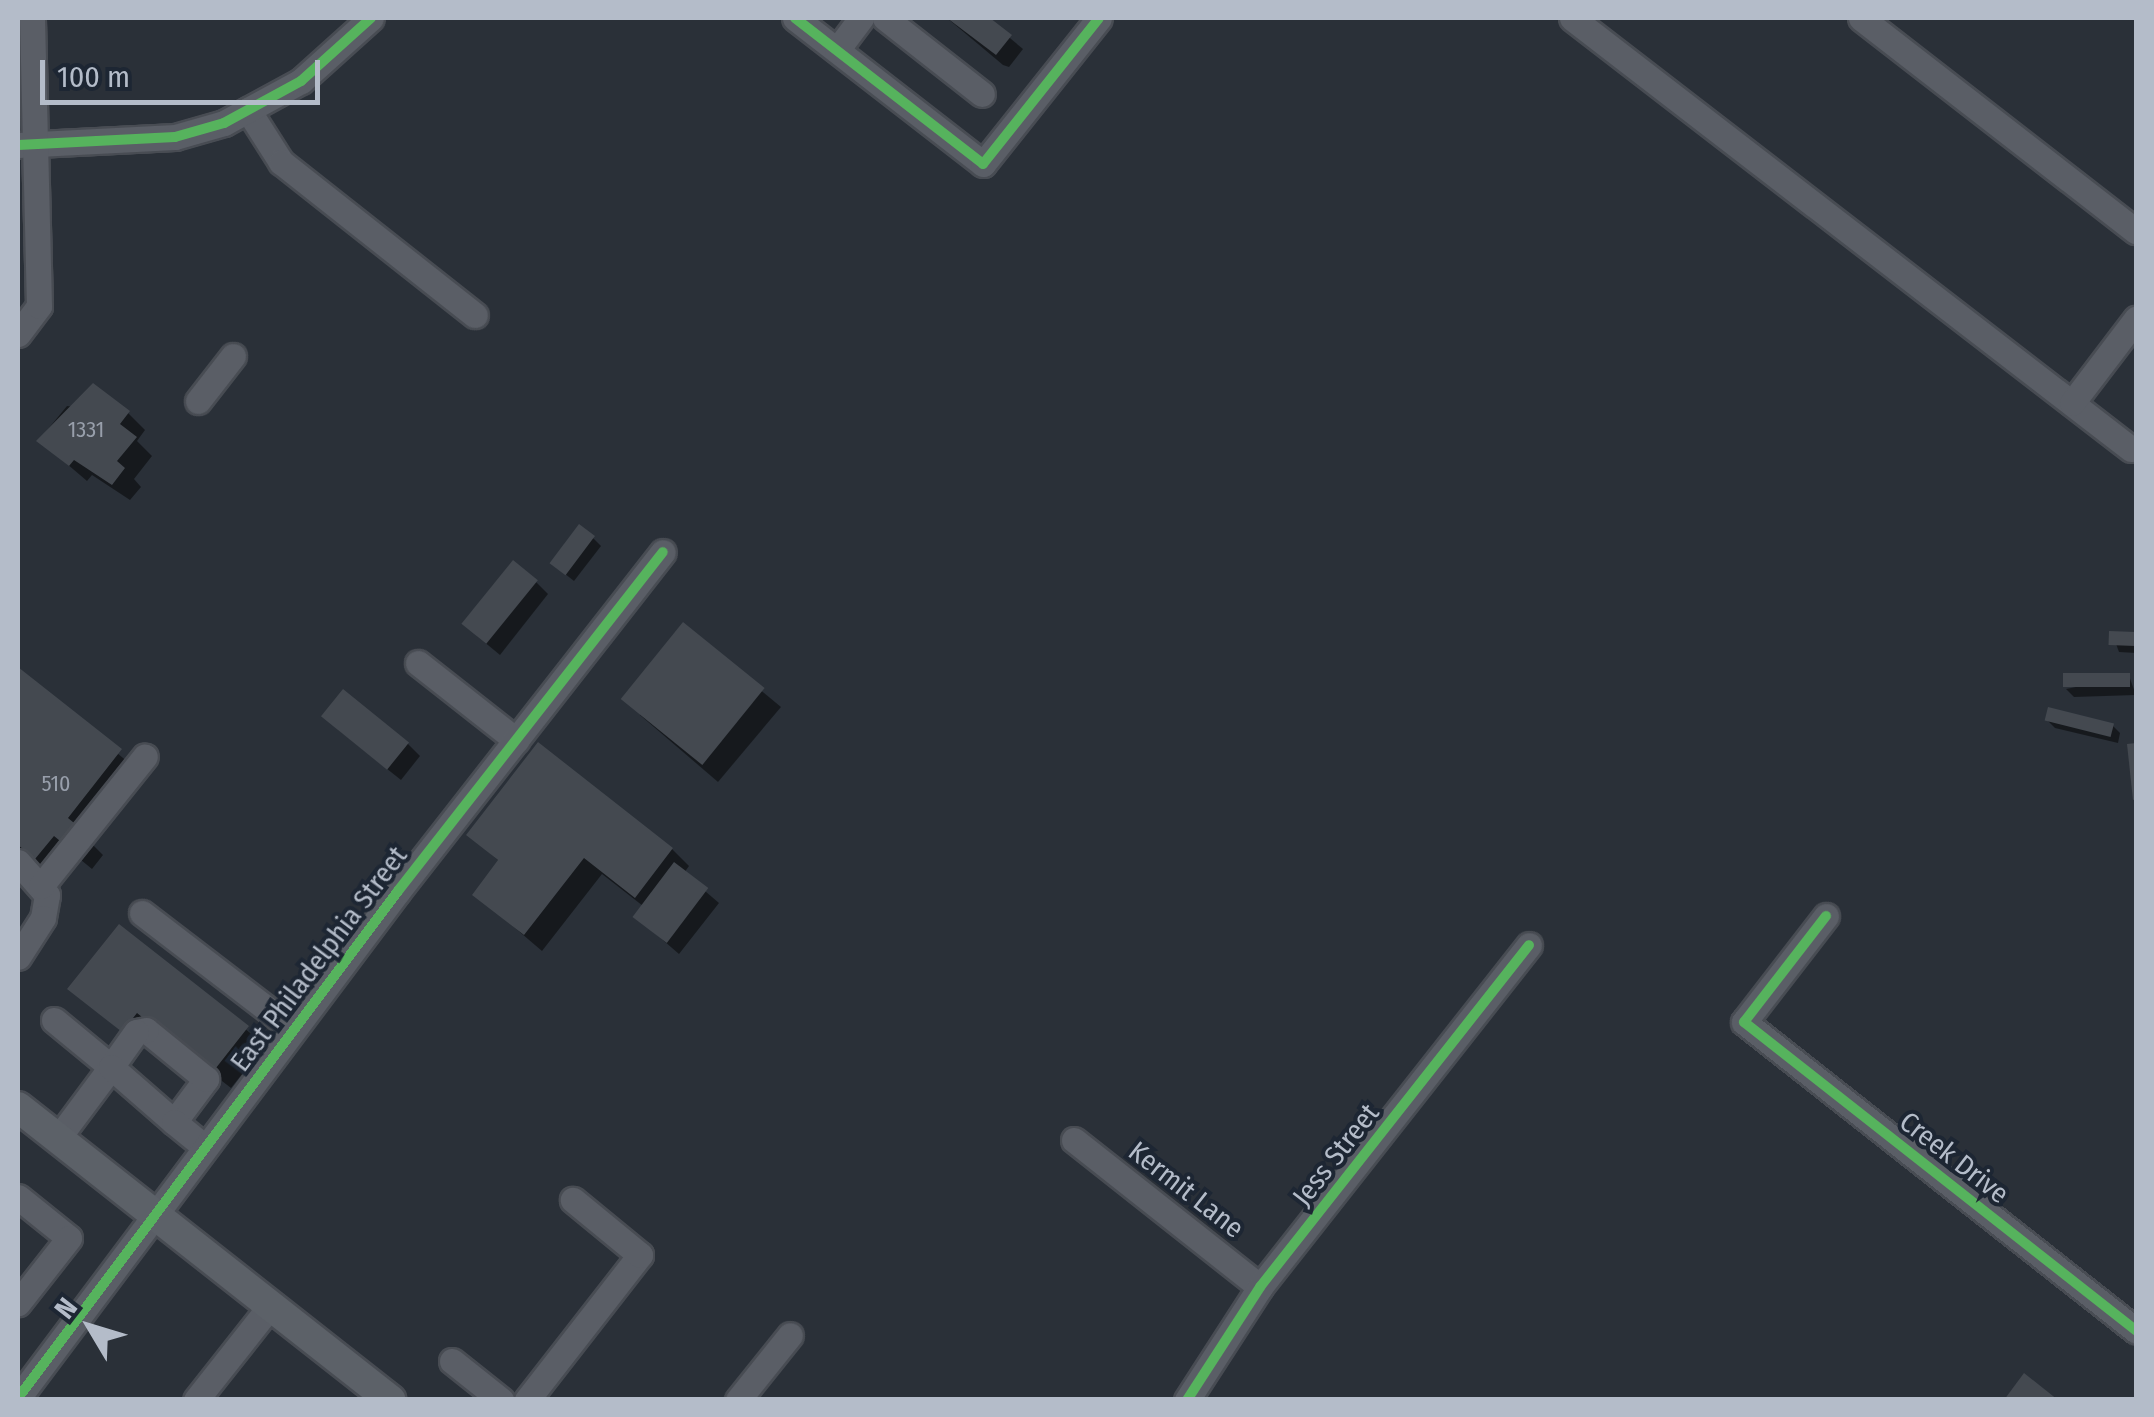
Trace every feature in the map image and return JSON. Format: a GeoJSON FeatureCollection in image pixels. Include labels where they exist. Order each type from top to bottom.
{"type":"FeatureCollection","features":[{"type":"Feature","properties":{"kind":"main road"},"geometry":{"type":"LineString","coordinates":[[18,1107],[382,1397]]}},
{"type":"Feature","properties":{"kind":"street"},"geometry":{"type":"LineString","coordinates":[[18,334],[39,306],[28,290],[26,50],[32,18]]}},
{"type":"Feature","properties":{"kind":"street"},"geometry":{"type":"LineString","coordinates":[[28,144],[175,137],[248,110],[301,81],[371,18]]}},
{"type":"Feature","properties":{"kind":"street"},"geometry":{"type":"LineString","coordinates":[[795,18],[983,164],[1099,18]]}},
{"type":"Feature","properties":{"kind":"street"},"geometry":{"type":"LineString","coordinates":[[836,50],[862,18]]}},
{"type":"Feature","properties":{"kind":"street"},"geometry":{"type":"LineString","coordinates":[[885,18],[982,94]]}},
{"type":"Feature","properties":{"kind":"street"},"geometry":{"type":"LineString","coordinates":[[1572,18],[2131,449]]}},
{"type":"Feature","properties":{"kind":"street"},"geometry":{"type":"LineString","coordinates":[[1861,18],[2136,231]]}},
{"type":"Feature","properties":{"kind":"street"},"geometry":{"type":"LineString","coordinates":[[248,110],[281,162],[475,315]]}},
{"type":"Feature","properties":{"kind":"street"},"geometry":{"type":"LineString","coordinates":[[2072,403],[2136,319]]}},
{"type":"Feature","properties":{"kind":"street"},"geometry":{"type":"LineString","coordinates":[[198,401],[233,356]]}},
{"type":"Feature","properties":{"kind":"street","name":"East Philadelphia Street"},"geometry":{"type":"LineString","coordinates":[[23,1381],[156,1216],[204,1146],[664,552]]}},
{"type":"Feature","properties":{"kind":"street"},"geometry":{"type":"LineString","coordinates":[[418,663],[516,740]]}},
{"type":"Feature","properties":{"kind":"street"},"geometry":{"type":"LineString","coordinates":[[41,886],[145,756]]}},
{"type":"Feature","properties":{"kind":"street"},"geometry":{"type":"LineString","coordinates":[[18,862],[47,895],[43,918],[18,957]]}},
{"type":"Feature","properties":{"kind":"street"},"geometry":{"type":"LineString","coordinates":[[142,913],[294,1029]]}},
{"type":"Feature","properties":{"kind":"street","name":"Creek Drive"},"geometry":{"type":"LineString","coordinates":[[1826,916],[1744,1022],[2136,1330]]}},
{"type":"Feature","properties":{"kind":"street","name":"Jess Street"},"geometry":{"type":"LineString","coordinates":[[1187,1400],[1260,1287],[1530,945]]}},
{"type":"Feature","properties":{"kind":"street"},"geometry":{"type":"LineString","coordinates":[[54,1020],[204,1146]]}},
{"type":"Feature","properties":{"kind":"street"},"geometry":{"type":"LineString","coordinates":[[58,1138],[136,1032],[146,1030],[206,1079],[174,1122]]}},
{"type":"Feature","properties":{"kind":"street","name":"Kermit Lane"},"geometry":{"type":"LineString","coordinates":[[1074,1140],[1260,1287]]}},
{"type":"Feature","properties":{"kind":"street"},"geometry":{"type":"LineString","coordinates":[[18,1197],[69,1238],[18,1303]]}},
{"type":"Feature","properties":{"kind":"street"},"geometry":{"type":"LineString","coordinates":[[527,1400],[640,1255],[573,1200]]}},
{"type":"Feature","properties":{"kind":"street"},"geometry":{"type":"LineString","coordinates":[[196,1400],[271,1305]]}},
{"type":"Feature","properties":{"kind":"street"},"geometry":{"type":"LineString","coordinates":[[738,1400],[790,1334]]}},
{"type":"Feature","properties":{"kind":"street"},"geometry":{"type":"LineString","coordinates":[[452,1361],[500,1400]]}},
{"type":"Feature","properties":{"kind":"building"},"geometry":{"type":"Polygon","coordinates":[[[947,18],[990,18],[1012,35],[996,55],[947,18]]]}},
{"type":"Feature","properties":{"kind":"building"},"geometry":{"type":"Polygon","coordinates":[[[93,383],[130,411],[120,424],[137,437],[117,461],[125,468],[112,485],[74,460],[69,466],[36,441],[93,383]]]}},
{"type":"Feature","properties":{"kind":"building"},"geometry":{"type":"Polygon","coordinates":[[[579,524],[595,536],[565,575],[550,563],[579,524]]]}},
{"type":"Feature","properties":{"kind":"building"},"geometry":{"type":"Polygon","coordinates":[[[513,560],[538,580],[486,644],[461,624],[513,560]]]}},
{"type":"Feature","properties":{"kind":"building"},"geometry":{"type":"Polygon","coordinates":[[[683,622],[765,688],[702,765],[621,699],[683,622]]]}},
{"type":"Feature","properties":{"kind":"building"},"geometry":{"type":"Polygon","coordinates":[[[2109,631],[2136,632],[2135,646],[2109,645],[2109,631]]]}},
{"type":"Feature","properties":{"kind":"building"},"geometry":{"type":"Polygon","coordinates":[[[18,667],[122,749],[68,818],[79,827],[65,845],[54,836],[35,859],[18,845],[18,667]]]}},
{"type":"Feature","properties":{"kind":"building"},"geometry":{"type":"Polygon","coordinates":[[[2063,673],[2130,673],[2130,687],[2063,687],[2063,673]]]}},
{"type":"Feature","properties":{"kind":"building"},"geometry":{"type":"Polygon","coordinates":[[[343,689],[409,742],[387,770],[321,716],[343,689]]]}},
{"type":"Feature","properties":{"kind":"building"},"geometry":{"type":"Polygon","coordinates":[[[2048,707],[2114,723],[2111,737],[2045,721],[2048,707]]]}},
{"type":"Feature","properties":{"kind":"building"},"geometry":{"type":"Polygon","coordinates":[[[538,742],[673,848],[635,898],[584,858],[524,935],[472,895],[498,860],[466,835],[538,742]]]}},
{"type":"Feature","properties":{"kind":"building"},"geometry":{"type":"Polygon","coordinates":[[[2136,743],[2136,799],[2133,800],[2127,744],[2136,743]]]}},
{"type":"Feature","properties":{"kind":"building"},"geometry":{"type":"Polygon","coordinates":[[[674,862],[708,888],[667,943],[632,917],[674,862]]]}},
{"type":"Feature","properties":{"kind":"building"},"geometry":{"type":"Polygon","coordinates":[[[119,924],[249,1026],[212,1073],[137,1013],[122,1032],[67,989],[119,924]]]}},
{"type":"Feature","properties":{"kind":"building"},"geometry":{"type":"Polygon","coordinates":[[[2024,1373],[2058,1400],[2004,1400],[2024,1373]]]}},
{"type":"Feature","properties":{"kind":"cycle path"},"geometry":{"type":"LineString","coordinates":[[18,145],[175,137],[224,123],[301,81],[371,18]]}},
{"type":"Feature","properties":{"kind":"cycle path"},"geometry":{"type":"LineString","coordinates":[[795,18],[983,164],[1099,18]]}},
{"type":"Feature","properties":{"kind":"cycle path"},"geometry":{"type":"LineString","coordinates":[[18,1398],[398,891],[663,552]]}},
{"type":"Feature","properties":{"kind":"cycle path"},"geometry":{"type":"LineString","coordinates":[[1826,916],[1744,1022],[2136,1330]]}},
{"type":"Feature","properties":{"kind":"cycle path"},"geometry":{"type":"LineString","coordinates":[[1187,1400],[1260,1287],[1529,945]]}}]}
